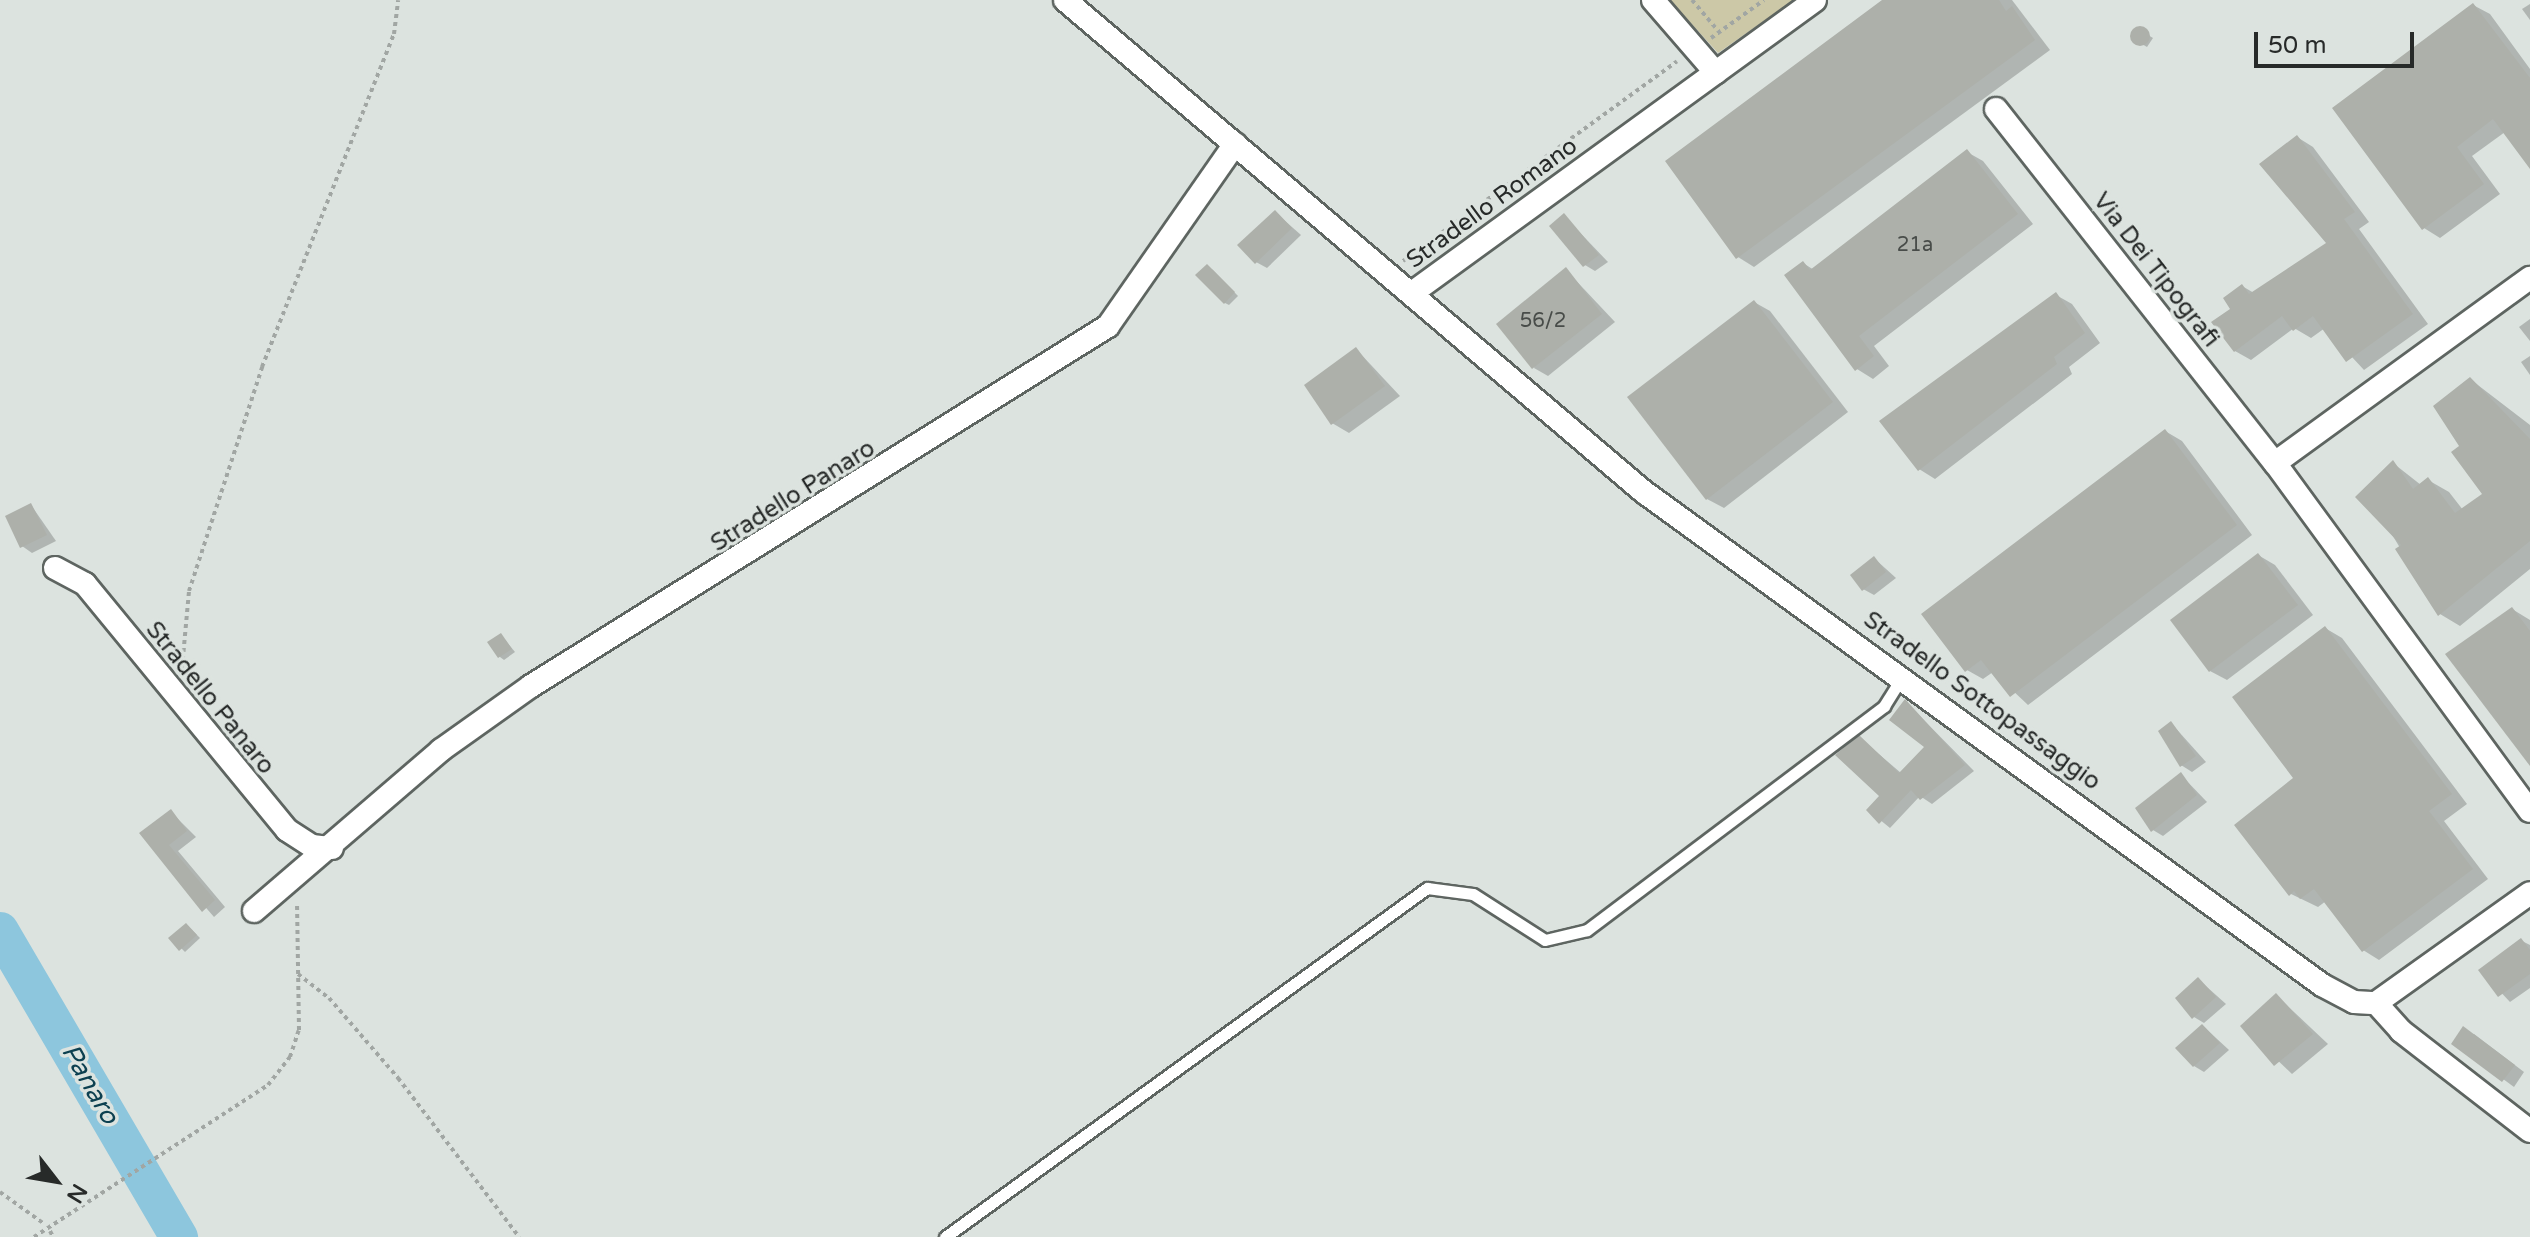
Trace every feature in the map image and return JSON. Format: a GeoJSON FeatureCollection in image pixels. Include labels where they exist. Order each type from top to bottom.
{"type":"FeatureCollection","features":[{"type":"Feature","properties":{"kind":"street","name":"Stradello Romano"},"geometry":{"type":"LineString","coordinates":[[1065,0],[1384,274],[1412,293],[1815,0]]}},
{"type":"Feature","properties":{"kind":"street"},"geometry":{"type":"LineString","coordinates":[[1653,0],[1716,73]]}},
{"type":"Feature","properties":{"kind":"street","name":"Via Dei Tipografi"},"geometry":{"type":"LineString","coordinates":[[1996,109],[2275,463],[2530,811]]}},
{"type":"Feature","properties":{"kind":"street","name":"Stradello Panaro"},"geometry":{"type":"LineString","coordinates":[[254,911],[332,848],[441,750],[531,686],[1098,334],[1129,303],[1235,144]]}},
{"type":"Feature","properties":{"kind":"street"},"geometry":{"type":"LineString","coordinates":[[2275,463],[2530,278]]}},
{"type":"Feature","properties":{"kind":"street","name":"Stradello Sottopassaggio"},"geometry":{"type":"LineString","coordinates":[[1412,293],[1644,492],[1903,675],[2322,985],[2354,1002],[2376,1003]]}},
{"type":"Feature","properties":{"kind":"street","name":"Stradello Panaro"},"geometry":{"type":"LineString","coordinates":[[55,568],[85,584],[287,830],[312,846],[332,848]]}},
{"type":"Feature","properties":{"kind":"street"},"geometry":{"type":"LineString","coordinates":[[2530,893],[2376,1003],[2401,1031],[2530,1131]]}},
{"type":"Feature","properties":{"kind":"lane"},"geometry":{"type":"LineString","coordinates":[[945,1237],[1427,888],[1473,894],[1545,940],[1587,930],[1884,706],[1903,675]]}},
{"type":"Feature","properties":{"kind":"path"},"geometry":{"type":"LineString","coordinates":[[180,682],[189,591],[262,367],[394,34],[398,0]]}},
{"type":"Feature","properties":{"kind":"path"},"geometry":{"type":"LineString","coordinates":[[1692,0],[1719,33]]}},
{"type":"Feature","properties":{"kind":"path"},"geometry":{"type":"LineString","coordinates":[[1384,274],[1764,0]]}},
{"type":"Feature","properties":{"kind":"path"},"geometry":{"type":"LineString","coordinates":[[34,1237],[268,1085],[290,1057],[299,1030],[292,915],[301,891]]}},
{"type":"Feature","properties":{"kind":"path"},"geometry":{"type":"LineString","coordinates":[[296,972],[329,998],[398,1078],[519,1237]]}},
{"type":"Feature","properties":{"kind":"path"},"geometry":{"type":"LineString","coordinates":[[0,1192],[43,1223]]}},
{"type":"Feature","properties":{"kind":"path"},"geometry":{"type":"LineString","coordinates":[[50,1231],[53,1237]]}},
{"type":"Feature","properties":{"kind":"shaded area"},"geometry":{"type":"Polygon","coordinates":[[[1670,0],[1794,0],[1718,53],[1670,0]]]}},
{"type":"Feature","properties":{"kind":"building"},"geometry":{"type":"Polygon","coordinates":[[[1882,0],[1999,0],[2006,11],[2012,6],[2035,40],[1736,259],[1665,161],[1882,0]]]}},
{"type":"Feature","properties":{"kind":"building"},"geometry":{"type":"Polygon","coordinates":[[[2473,3],[2530,78],[2530,169],[2493,119],[2457,147],[2484,184],[2422,230],[2332,108],[2473,3]]]}},
{"type":"Feature","properties":{"kind":"building"},"geometry":{"type":"Polygon","coordinates":[[[2140,26],[2147,29],[2150,36],[2147,43],[2140,46],[2133,43],[2130,36],[2133,29],[2140,26]]]}},
{"type":"Feature","properties":{"kind":"building"},"geometry":{"type":"Polygon","coordinates":[[[2297,135],[2355,212],[2344,219],[2413,314],[2346,362],[2313,316],[2293,331],[2282,316],[2234,352],[2211,322],[2230,309],[2223,298],[2242,284],[2249,294],[2326,243],[2259,164],[2297,135]]]}},
{"type":"Feature","properties":{"kind":"building"},"geometry":{"type":"Polygon","coordinates":[[[1967,149],[2018,214],[1859,336],[1874,356],[1855,371],[1784,275],[1803,261],[1810,270],[1967,149]]]}},
{"type":"Feature","properties":{"kind":"building"},"geometry":{"type":"Polygon","coordinates":[[[1275,210],[1292,228],[1255,264],[1237,245],[1275,210]]]}},
{"type":"Feature","properties":{"kind":"building"},"geometry":{"type":"Polygon","coordinates":[[[1564,213],[1599,255],[1583,267],[1549,226],[1564,213]]]}},
{"type":"Feature","properties":{"kind":"building"},"geometry":{"type":"Polygon","coordinates":[[[1207,264],[1235,292],[1224,304],[1195,275],[1207,264]]]}},
{"type":"Feature","properties":{"kind":"building"},"geometry":{"type":"Polygon","coordinates":[[[1566,267],[1602,314],[1532,369],[1496,324],[1566,267]]]}},
{"type":"Feature","properties":{"kind":"building"},"geometry":{"type":"Polygon","coordinates":[[[2056,292],[2085,333],[2054,357],[2057,364],[1918,471],[1879,421],[2056,292]]]}},
{"type":"Feature","properties":{"kind":"building"},"geometry":{"type":"Polygon","coordinates":[[[1754,300],[1833,402],[1706,500],[1627,397],[1754,300]]]}},
{"type":"Feature","properties":{"kind":"building"},"geometry":{"type":"Polygon","coordinates":[[[1356,347],[1385,386],[1331,425],[1304,385],[1356,347]]]}},
{"type":"Feature","properties":{"kind":"building"},"geometry":{"type":"Polygon","coordinates":[[[2470,377],[2530,439],[2530,541],[2438,616],[2395,549],[2401,545],[2355,497],[2393,460],[2413,489],[2428,477],[2455,513],[2482,494],[2451,452],[2459,446],[2433,406],[2470,377]]]}},
{"type":"Feature","properties":{"kind":"building"},"geometry":{"type":"Polygon","coordinates":[[[2165,429],[2237,525],[2010,697],[1981,660],[1965,672],[1921,614],[2165,429]]]}},
{"type":"Feature","properties":{"kind":"building"},"geometry":{"type":"Polygon","coordinates":[[[31,503],[47,535],[20,548],[5,516],[31,503]]]}},
{"type":"Feature","properties":{"kind":"building"},"geometry":{"type":"Polygon","coordinates":[[[2258,553],[2298,605],[2209,672],[2170,620],[2258,553]]]}},
{"type":"Feature","properties":{"kind":"building"},"geometry":{"type":"Polygon","coordinates":[[[1874,556],[1886,572],[1862,591],[1850,575],[1874,556]]]}},
{"type":"Feature","properties":{"kind":"building"},"geometry":{"type":"Polygon","coordinates":[[[2512,607],[2530,631],[2530,766],[2445,654],[2512,607]]]}},
{"type":"Feature","properties":{"kind":"building"},"geometry":{"type":"Polygon","coordinates":[[[2325,626],[2452,794],[2429,811],[2473,869],[2362,952],[2314,889],[2300,899],[2294,891],[2289,896],[2234,825],[2293,778],[2232,697],[2325,626]]]}},
{"type":"Feature","properties":{"kind":"building"},"geometry":{"type":"Polygon","coordinates":[[[501,633],[512,649],[498,658],[487,642],[501,633]]]}},
{"type":"Feature","properties":{"kind":"building"},"geometry":{"type":"Polygon","coordinates":[[[1905,699],[1965,765],[1920,800],[1911,790],[1879,824],[1866,810],[1879,796],[1835,755],[1859,735],[1899,773],[1924,747],[1889,720],[1905,699]]]}},
{"type":"Feature","properties":{"kind":"building"},"geometry":{"type":"Polygon","coordinates":[[[2171,721],[2196,756],[2180,767],[2158,731],[2171,721]]]}},
{"type":"Feature","properties":{"kind":"building"},"geometry":{"type":"Polygon","coordinates":[[[2181,772],[2197,795],[2151,832],[2135,808],[2181,772]]]}},
{"type":"Feature","properties":{"kind":"building"},"geometry":{"type":"Polygon","coordinates":[[[171,809],[187,831],[169,845],[215,900],[202,912],[139,833],[171,809]]]}},
{"type":"Feature","properties":{"kind":"building"},"geometry":{"type":"Polygon","coordinates":[[[186,923],[197,935],[179,951],[168,938],[186,923]]]}},
{"type":"Feature","properties":{"kind":"building"},"geometry":{"type":"Polygon","coordinates":[[[2521,938],[2530,950],[2530,974],[2498,997],[2478,970],[2521,938]]]}},
{"type":"Feature","properties":{"kind":"building"},"geometry":{"type":"Polygon","coordinates":[[[2198,977],[2216,997],[2192,1019],[2175,998],[2198,977]]]}},
{"type":"Feature","properties":{"kind":"building"},"geometry":{"type":"Polygon","coordinates":[[[2276,993],[2313,1034],[2274,1066],[2240,1026],[2276,993]]]}},
{"type":"Feature","properties":{"kind":"building"},"geometry":{"type":"Polygon","coordinates":[[[2202,1024],[2220,1043],[2193,1067],[2175,1048],[2202,1024]]]}},
{"type":"Feature","properties":{"kind":"building"},"geometry":{"type":"Polygon","coordinates":[[[2463,1026],[2515,1065],[2502,1082],[2451,1044],[2463,1026]]]}},
{"type":"Feature","properties":{"kind":"waterway","name":"Panaro"},"geometry":{"type":"LineString","coordinates":[[0,931],[179,1237]]}}]}
